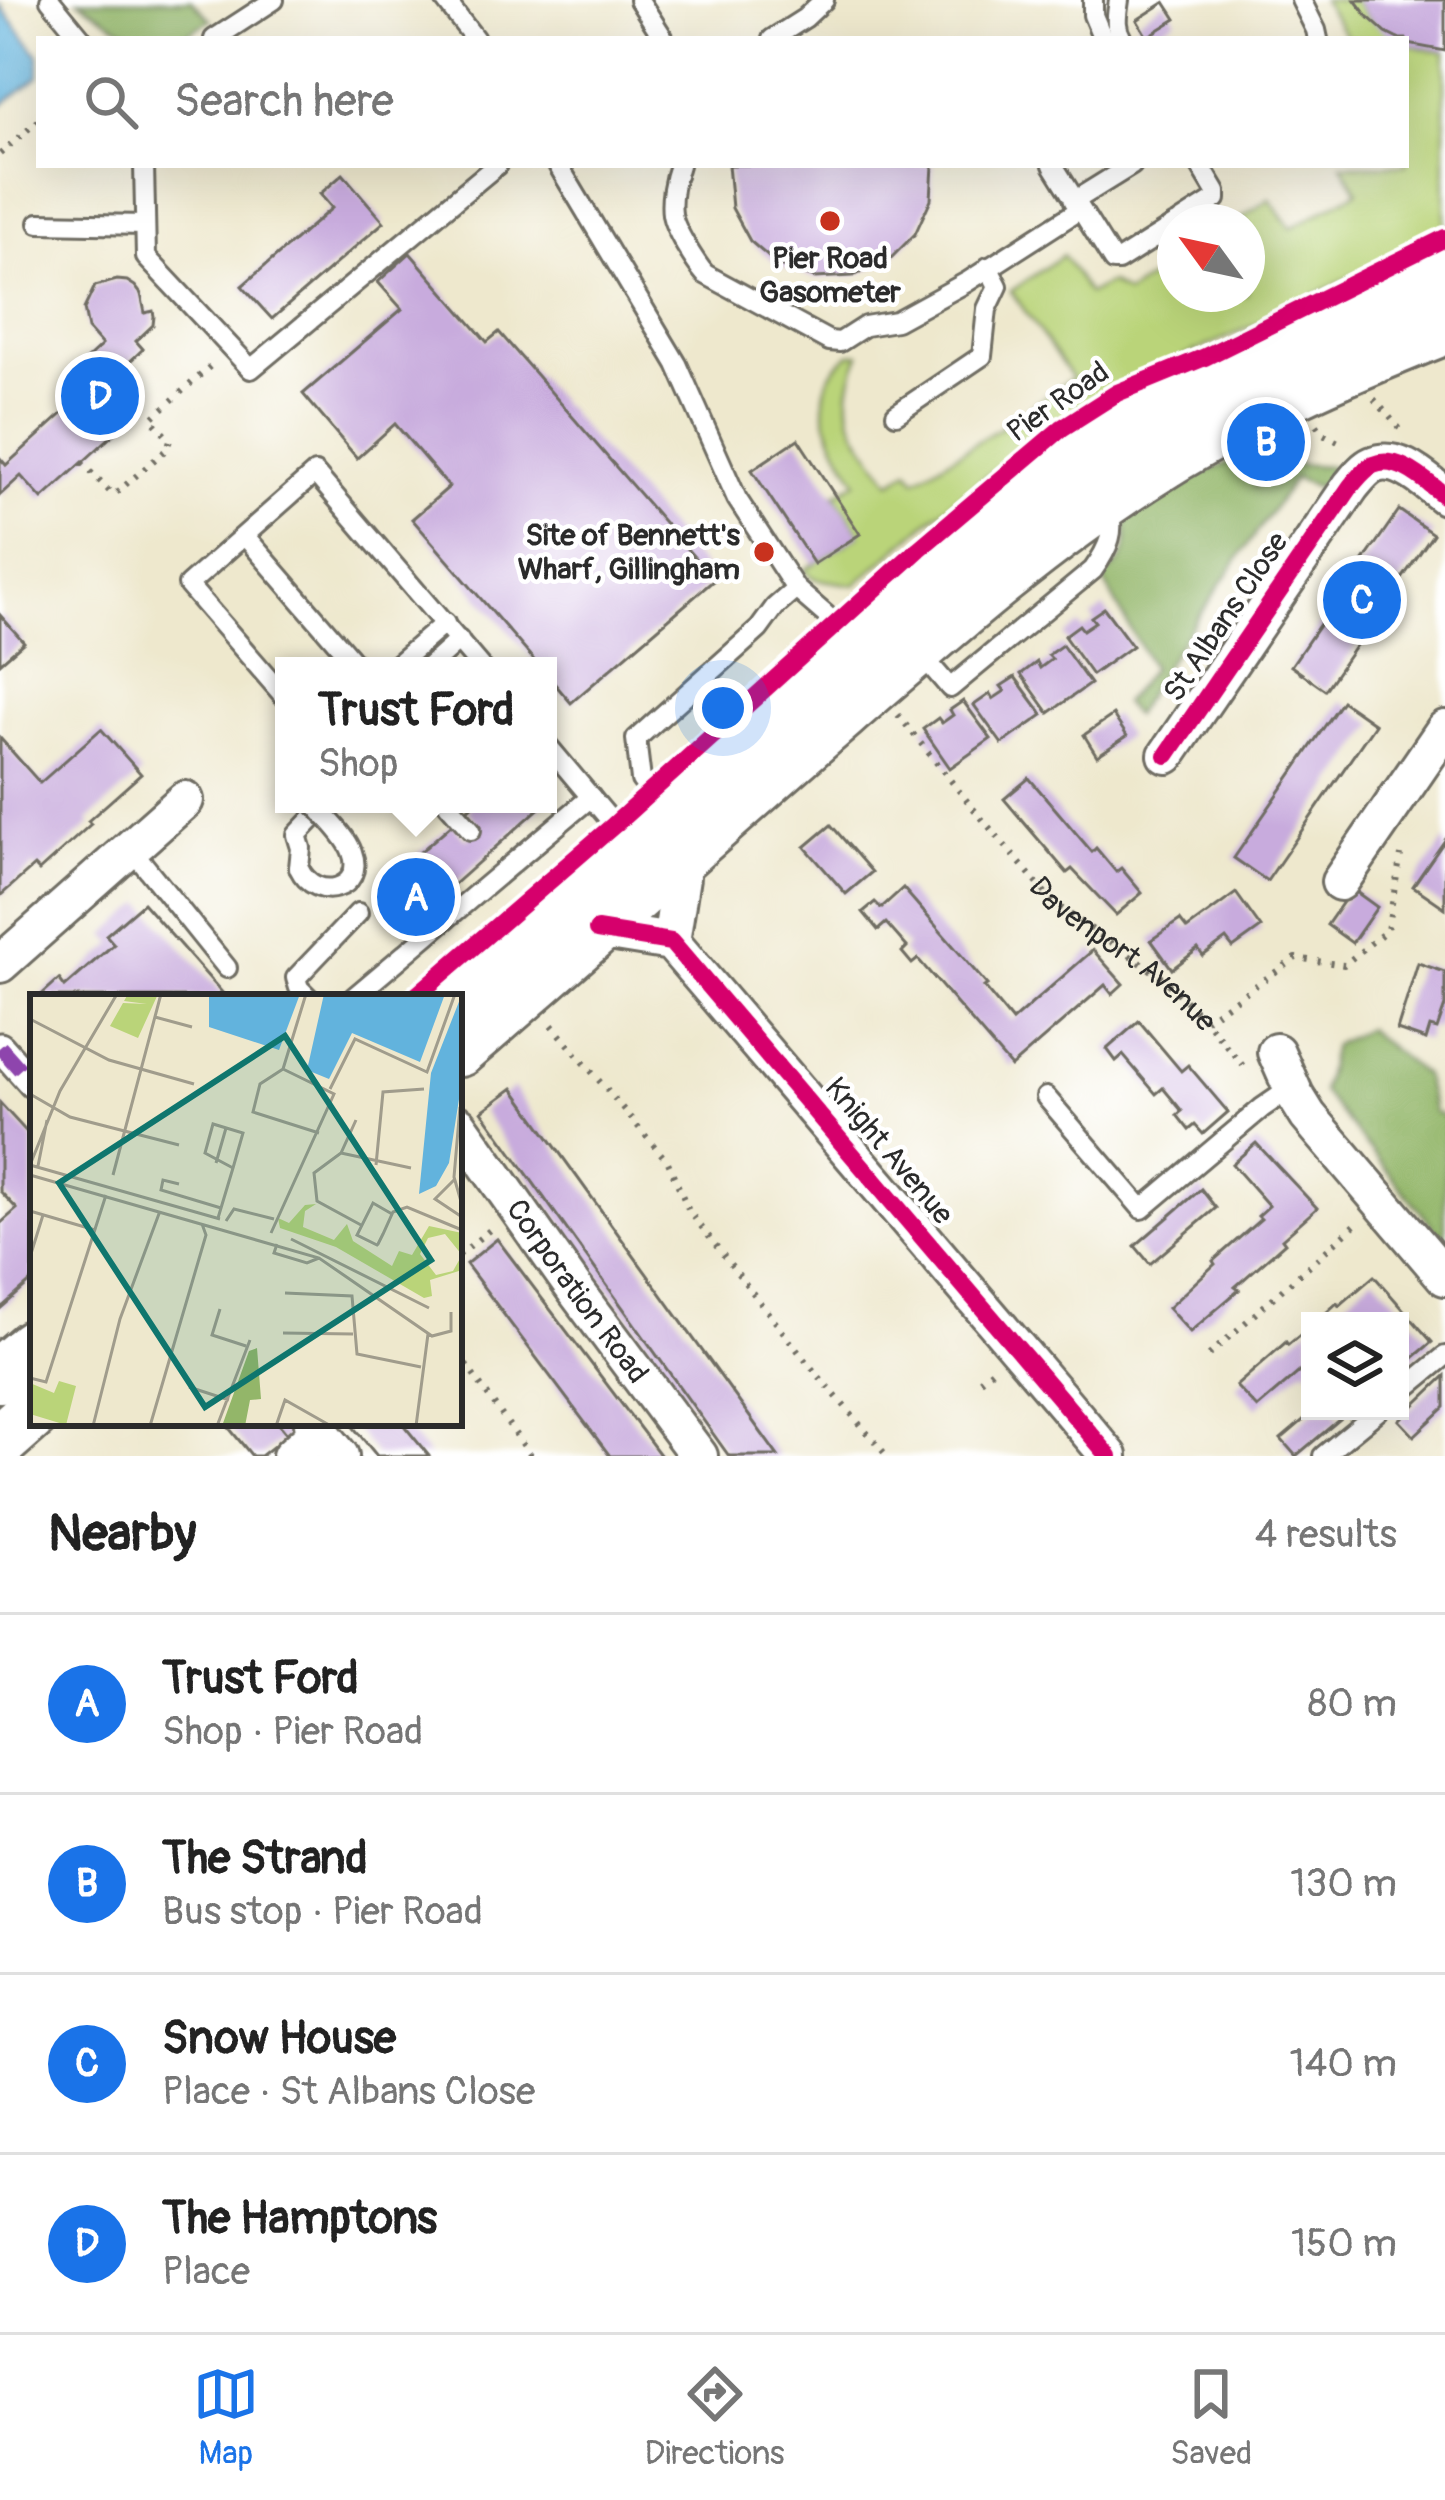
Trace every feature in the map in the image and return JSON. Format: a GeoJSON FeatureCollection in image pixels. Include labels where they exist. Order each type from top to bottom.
{"type":"FeatureCollection","features":[{"type":"Feature","properties":{"kind":"main road"},"geometry":{"type":"LineString","coordinates":[[462,1046],[598,930],[654,838],[851,645],[1003,517],[1114,440],[1258,358],[1445,271]]}},
{"type":"Feature","properties":{"kind":"main road"},"geometry":{"type":"LineString","coordinates":[[455,994],[654,838],[916,648],[1104,501],[1242,418],[1445,327]]}},
{"type":"Feature","properties":{"kind":"main road"},"geometry":{"type":"LineString","coordinates":[[0,1375],[30,1350]]}},
{"type":"Feature","properties":{"kind":"main road"},"geometry":{"type":"LineString","coordinates":[[0,1441],[30,1415]]}},
{"type":"Feature","properties":{"kind":"street","name":"St Albans Close"},"geometry":{"type":"LineString","coordinates":[[1168,755],[1367,469],[1393,464],[1413,472],[1445,496]]}},
{"type":"Feature","properties":{"kind":"street"},"geometry":{"type":"LineString","coordinates":[[1340,882],[1445,729]]}},
{"type":"Feature","properties":{"kind":"street"},"geometry":{"type":"LineString","coordinates":[[0,964],[185,800]]}},
{"type":"Feature","properties":{"kind":"street"},"geometry":{"type":"LineString","coordinates":[[598,930],[671,942],[681,877],[654,838]]}},
{"type":"Feature","properties":{"kind":"street","name":"Knight Avenue"},"geometry":{"type":"LineString","coordinates":[[671,942],[1109,1456]]}},
{"type":"Feature","properties":{"kind":"street"},"geometry":{"type":"LineString","coordinates":[[0,1047],[30,1081]]}},
{"type":"Feature","properties":{"kind":"street"},"geometry":{"type":"LineString","coordinates":[[1276,1052],[1282,1095],[1308,1116],[1445,1277]]}},
{"type":"Feature","properties":{"kind":"street","name":"Corporation Road"},"geometry":{"type":"LineString","coordinates":[[462,1129],[699,1456]]}},
{"type":"Feature","properties":{"kind":"street"},"geometry":{"type":"LineString","coordinates":[[291,1456],[324,1437]]}},
{"type":"Feature","properties":{"kind":"lane"},"geometry":{"type":"LineString","coordinates":[[50,0],[80,36]]}},
{"type":"Feature","properties":{"kind":"lane"},"geometry":{"type":"LineString","coordinates":[[219,36],[274,0]]}},
{"type":"Feature","properties":{"kind":"lane"},"geometry":{"type":"LineString","coordinates":[[445,0],[473,36]]}},
{"type":"Feature","properties":{"kind":"lane"},"geometry":{"type":"LineString","coordinates":[[639,0],[662,36]]}},
{"type":"Feature","properties":{"kind":"lane"},"geometry":{"type":"LineString","coordinates":[[777,36],[824,0]]}},
{"type":"Feature","properties":{"kind":"lane"},"geometry":{"type":"LineString","coordinates":[[1093,0],[1102,36]]}},
{"type":"Feature","properties":{"kind":"lane"},"geometry":{"type":"LineString","coordinates":[[1119,0],[1116,22],[1120,36]]}},
{"type":"Feature","properties":{"kind":"lane"},"geometry":{"type":"LineString","coordinates":[[1301,0],[1317,36]]}},
{"type":"Feature","properties":{"kind":"lane"},"geometry":{"type":"LineString","coordinates":[[144,168],[146,257],[251,369],[493,168]]}},
{"type":"Feature","properties":{"kind":"lane"},"geometry":{"type":"LineString","coordinates":[[559,168],[677,364],[737,499],[796,589],[851,645]]}},
{"type":"Feature","properties":{"kind":"lane"},"geometry":{"type":"LineString","coordinates":[[678,168],[672,214],[698,266],[823,339],[840,342],[866,326],[896,321],[988,267],[1128,168]]}},
{"type":"Feature","properties":{"kind":"lane"},"geometry":{"type":"LineString","coordinates":[[1055,168],[1113,261],[1157,237]]}},
{"type":"Feature","properties":{"kind":"lane"},"geometry":{"type":"LineString","coordinates":[[1202,168],[1216,192],[1216,199],[1208,204]]}},
{"type":"Feature","properties":{"kind":"lane"},"geometry":{"type":"LineString","coordinates":[[39,224],[145,225]]}},
{"type":"Feature","properties":{"kind":"lane"},"geometry":{"type":"LineString","coordinates":[[896,414],[982,356],[986,309],[998,286],[988,267]]}},
{"type":"Feature","properties":{"kind":"lane"},"geometry":{"type":"LineString","coordinates":[[275,686],[188,585],[315,473],[473,657]]}},
{"type":"Feature","properties":{"kind":"lane"},"geometry":{"type":"LineString","coordinates":[[244,536],[349,657]]}},
{"type":"Feature","properties":{"kind":"lane"},"geometry":{"type":"LineString","coordinates":[[654,838],[636,739],[759,629],[796,589]]}},
{"type":"Feature","properties":{"kind":"lane"},"geometry":{"type":"LineString","coordinates":[[405,657],[445,623]]}},
{"type":"Feature","properties":{"kind":"lane"},"geometry":{"type":"LineString","coordinates":[[440,657],[459,640]]}},
{"type":"Feature","properties":{"kind":"lane"},"geometry":{"type":"LineString","coordinates":[[557,757],[591,797],[654,838]]}},
{"type":"Feature","properties":{"kind":"lane"},"geometry":{"type":"LineString","coordinates":[[358,994],[591,797]]}},
{"type":"Feature","properties":{"kind":"lane"},"geometry":{"type":"LineString","coordinates":[[317,813],[297,836],[299,868],[308,883],[324,890],[340,886],[354,871],[350,847],[325,813]]}},
{"type":"Feature","properties":{"kind":"lane"},"geometry":{"type":"LineString","coordinates":[[456,813],[471,830]]}},
{"type":"Feature","properties":{"kind":"lane"},"geometry":{"type":"LineString","coordinates":[[132,850],[227,968]]}},
{"type":"Feature","properties":{"kind":"lane"},"geometry":{"type":"LineString","coordinates":[[305,994],[296,978],[358,913]]}},
{"type":"Feature","properties":{"kind":"lane"},"geometry":{"type":"LineString","coordinates":[[1046,1097],[1142,1209],[1282,1095]]}},
{"type":"Feature","properties":{"kind":"lane"},"geometry":{"type":"LineString","coordinates":[[1409,1386],[1445,1356]]}},
{"type":"Feature","properties":{"kind":"lane"},"geometry":{"type":"LineString","coordinates":[[1323,1456],[1367,1420]]}},
{"type":"Feature","properties":{"kind":"path"},"geometry":{"type":"LineString","coordinates":[[0,154],[36,123]]}},
{"type":"Feature","properties":{"kind":"path"},"geometry":{"type":"LineString","coordinates":[[0,139],[8,148]]}},
{"type":"Feature","properties":{"kind":"path"},"geometry":{"type":"LineString","coordinates":[[82,464],[116,494],[167,449],[170,440],[151,419],[231,348]]}},
{"type":"Feature","properties":{"kind":"path"},"geometry":{"type":"LineString","coordinates":[[1363,386],[1401,430]]}},
{"type":"Feature","properties":{"kind":"path"},"geometry":{"type":"LineString","coordinates":[[1312,417],[1323,434],[1355,452]]}},
{"type":"Feature","properties":{"kind":"path"},"geometry":{"type":"LineString","coordinates":[[1205,1020],[1296,958],[1344,965],[1387,929]]}},
{"type":"Feature","properties":{"kind":"path"},"geometry":{"type":"LineString","coordinates":[[539,1010],[668,1162],[689,1211],[887,1456]]}},
{"type":"Feature","properties":{"kind":"path"},"geometry":{"type":"LineString","coordinates":[[1209,1355],[1381,1202]]}},
{"type":"Feature","properties":{"kind":"path"},"geometry":{"type":"LineString","coordinates":[[462,1253],[518,1208]]}},
{"type":"Feature","properties":{"kind":"path"},"geometry":{"type":"LineString","coordinates":[[462,1359],[531,1456]]}},
{"type":"Feature","properties":{"kind":"green space"},"geometry":{"type":"Polygon","coordinates":[[[79,0],[191,0],[211,20],[180,36],[140,36],[79,0]]]}},
{"type":"Feature","properties":{"kind":"green space"},"geometry":{"type":"Polygon","coordinates":[[[1322,0],[1355,0],[1367,16],[1394,36],[1346,36],[1322,0]]]}},
{"type":"Feature","properties":{"kind":"green space"},"geometry":{"type":"Polygon","coordinates":[[[1409,44],[1445,51],[1445,230],[1229,337],[1105,391],[939,512],[855,585],[816,579],[804,570],[860,534],[835,495],[857,481],[830,432],[824,399],[835,368],[850,354],[860,354],[849,393],[853,423],[891,482],[909,470],[916,479],[1072,378],[1011,291],[1063,255],[1088,294],[1110,283],[1126,294],[1157,274],[1157,312],[1265,312],[1263,204],[1270,199],[1291,228],[1358,191],[1344,168],[1409,168],[1409,44]]]}},
{"type":"Feature","properties":{"kind":"green space"},"geometry":{"type":"Polygon","coordinates":[[[1242,458],[1255,487],[1292,464],[1329,466],[1333,475],[1317,487],[1294,478],[1134,715],[1123,703],[1152,668],[1102,578],[1122,558],[1133,511],[1160,492],[1242,458]]]}},
{"type":"Feature","properties":{"kind":"green space"},"geometry":{"type":"Polygon","coordinates":[[[1366,1029],[1424,1075],[1434,1112],[1445,1117],[1445,1241],[1322,1092],[1333,1045],[1366,1029]]]}},
{"type":"Feature","properties":{"kind":"water"},"geometry":{"type":"Polygon","coordinates":[[[0,5],[36,52],[36,78],[0,107],[0,5]]]}},
{"type":"Feature","properties":{"kind":"building"},"geometry":{"type":"Polygon","coordinates":[[[1355,0],[1445,0],[1445,51],[1409,44],[1409,36],[1392,36],[1355,0]]]}},
{"type":"Feature","properties":{"kind":"building"},"geometry":{"type":"Polygon","coordinates":[[[1165,2],[1176,19],[1149,36],[1137,20],[1165,2]]]}},
{"type":"Feature","properties":{"kind":"building","name":"Pier Road Gasometer"},"geometry":{"type":"Polygon","coordinates":[[[728,168],[933,168],[931,199],[915,234],[888,261],[853,276],[815,278],[779,266],[750,241],[732,208],[728,168]]]}},
{"type":"Feature","properties":{"kind":"building"},"geometry":{"type":"Polygon","coordinates":[[[343,174],[384,222],[272,319],[242,286],[332,208],[320,194],[343,174]]]}},
{"type":"Feature","properties":{"kind":"building"},"geometry":{"type":"Polygon","coordinates":[[[410,253],[487,342],[499,332],[714,580],[571,703],[557,687],[557,657],[531,657],[412,519],[449,487],[395,424],[357,458],[303,394],[402,309],[378,282],[410,253]]]}},
{"type":"Feature","properties":{"kind":"building"},"geometry":{"type":"Polygon","coordinates":[[[117,280],[135,286],[145,313],[153,311],[154,316],[153,325],[136,341],[143,349],[123,368],[134,381],[109,404],[126,423],[42,499],[21,476],[0,495],[0,458],[6,465],[91,388],[75,370],[102,345],[88,329],[84,309],[95,286],[117,280]]]}},
{"type":"Feature","properties":{"kind":"building"},"geometry":{"type":"Polygon","coordinates":[[[798,439],[860,534],[814,564],[752,470],[798,439]]]}},
{"type":"Feature","properties":{"kind":"building"},"geometry":{"type":"Polygon","coordinates":[[[1399,510],[1433,534],[1325,690],[1291,666],[1399,510]]]}},
{"type":"Feature","properties":{"kind":"building"},"geometry":{"type":"Polygon","coordinates":[[[1104,608],[1132,646],[1092,675],[1064,636],[1079,625],[1083,630],[1095,622],[1091,617],[1104,608]]]}},
{"type":"Feature","properties":{"kind":"building"},"geometry":{"type":"Polygon","coordinates":[[[0,615],[24,642],[0,663],[0,615]]]}},
{"type":"Feature","properties":{"kind":"building"},"geometry":{"type":"Polygon","coordinates":[[[1062,645],[1090,684],[1049,713],[1021,674],[1037,662],[1040,668],[1062,645]]]}},
{"type":"Feature","properties":{"kind":"building"},"geometry":{"type":"Polygon","coordinates":[[[1015,677],[1043,715],[1002,744],[974,705],[1005,691],[1001,686],[1015,677]]]}},
{"type":"Feature","properties":{"kind":"building"},"geometry":{"type":"Polygon","coordinates":[[[963,701],[991,739],[950,768],[923,729],[938,718],[942,723],[963,701]]]}},
{"type":"Feature","properties":{"kind":"building"},"geometry":{"type":"Polygon","coordinates":[[[1342,701],[1375,724],[1267,881],[1234,858],[1342,701]]]}},
{"type":"Feature","properties":{"kind":"building"},"geometry":{"type":"Polygon","coordinates":[[[1113,715],[1127,736],[1097,756],[1084,735],[1113,715]]]}},
{"type":"Feature","properties":{"kind":"building"},"geometry":{"type":"Polygon","coordinates":[[[101,729],[141,774],[39,871],[34,866],[0,896],[0,738],[40,783],[101,729]]]}},
{"type":"Feature","properties":{"kind":"building"},"geometry":{"type":"Polygon","coordinates":[[[1029,778],[1092,852],[1096,848],[1116,872],[1121,868],[1142,893],[1116,915],[1072,869],[1067,873],[1004,799],[1029,778]]]}},
{"type":"Feature","properties":{"kind":"building"},"geometry":{"type":"Polygon","coordinates":[[[470,813],[534,813],[417,917],[386,882],[452,824],[466,839],[481,826],[470,813]]]}},
{"type":"Feature","properties":{"kind":"building"},"geometry":{"type":"Polygon","coordinates":[[[831,825],[872,872],[846,894],[805,847],[831,825]]]}},
{"type":"Feature","properties":{"kind":"building"},"geometry":{"type":"Polygon","coordinates":[[[1445,840],[1445,908],[1413,886],[1445,840]]]}},
{"type":"Feature","properties":{"kind":"building"},"geometry":{"type":"Polygon","coordinates":[[[903,888],[1012,1021],[1093,950],[1123,984],[1112,994],[1105,985],[1011,1067],[918,959],[912,964],[902,952],[907,947],[886,923],[878,930],[863,912],[875,902],[881,908],[903,888]]]}},
{"type":"Feature","properties":{"kind":"building"},"geometry":{"type":"Polygon","coordinates":[[[1352,889],[1377,907],[1352,943],[1327,925],[1352,889]]]}},
{"type":"Feature","properties":{"kind":"building"},"geometry":{"type":"Polygon","coordinates":[[[1236,893],[1261,928],[1233,948],[1226,939],[1203,956],[1198,949],[1172,969],[1151,940],[1180,920],[1187,929],[1236,893]]]}},
{"type":"Feature","properties":{"kind":"building"},"geometry":{"type":"Polygon","coordinates":[[[143,903],[223,994],[42,994],[59,979],[65,987],[114,944],[106,935],[143,903]]]}},
{"type":"Feature","properties":{"kind":"building"},"geometry":{"type":"Polygon","coordinates":[[[1418,963],[1445,972],[1445,1006],[1437,1029],[1430,1027],[1426,1040],[1397,1030],[1418,963]]]}},
{"type":"Feature","properties":{"kind":"building"},"geometry":{"type":"Polygon","coordinates":[[[1139,1021],[1181,1071],[1188,1065],[1228,1112],[1203,1134],[1195,1125],[1189,1130],[1177,1115],[1182,1111],[1163,1088],[1156,1094],[1123,1055],[1116,1061],[1107,1049],[1139,1021]]]}},
{"type":"Feature","properties":{"kind":"building"},"geometry":{"type":"Polygon","coordinates":[[[513,1088],[778,1456],[729,1456],[482,1111],[513,1088]]]}},
{"type":"Feature","properties":{"kind":"building"},"geometry":{"type":"Polygon","coordinates":[[[0,1103],[30,1136],[30,1283],[0,1309],[0,1224],[17,1209],[0,1191],[0,1103]]]}},
{"type":"Feature","properties":{"kind":"building"},"geometry":{"type":"Polygon","coordinates":[[[1256,1143],[1317,1208],[1235,1287],[1239,1290],[1190,1332],[1168,1308],[1269,1206],[1232,1164],[1256,1143]]]}},
{"type":"Feature","properties":{"kind":"building"},"geometry":{"type":"Polygon","coordinates":[[[1201,1189],[1216,1208],[1150,1264],[1135,1246],[1201,1189]]]}},
{"type":"Feature","properties":{"kind":"building"},"geometry":{"type":"Polygon","coordinates":[[[497,1239],[661,1456],[610,1456],[466,1264],[497,1239]]]}},
{"type":"Feature","properties":{"kind":"building"},"geometry":{"type":"Polygon","coordinates":[[[1374,1276],[1406,1312],[1327,1312],[1374,1276]]]}},
{"type":"Feature","properties":{"kind":"building"},"geometry":{"type":"Polygon","coordinates":[[[1409,1316],[1432,1342],[1409,1361],[1409,1316]]]}},
{"type":"Feature","properties":{"kind":"building"},"geometry":{"type":"Polygon","coordinates":[[[1301,1334],[1301,1370],[1257,1408],[1236,1386],[1286,1342],[1301,1334]]]}},
{"type":"Feature","properties":{"kind":"building"},"geometry":{"type":"Polygon","coordinates":[[[1445,1376],[1445,1407],[1414,1436],[1399,1420],[1409,1420],[1409,1410],[1445,1376]]]}},
{"type":"Feature","properties":{"kind":"building"},"geometry":{"type":"Polygon","coordinates":[[[1303,1420],[1339,1420],[1296,1456],[1281,1439],[1303,1420]]]}},
{"type":"Feature","properties":{"kind":"building"},"geometry":{"type":"Polygon","coordinates":[[[227,1426],[280,1426],[288,1435],[261,1456],[252,1456],[227,1426]]]}},
{"type":"Feature","properties":{"kind":"building"},"geometry":{"type":"Polygon","coordinates":[[[352,1426],[404,1426],[429,1456],[377,1456],[352,1426]]]}},
{"type":"Feature","properties":{"kind":"marked path"},"geometry":{"type":"LineString","coordinates":[[0,1047],[30,1081]]}},
{"type":"Feature","properties":{"kind":"cycle path","name":"Pier Road"},"geometry":{"type":"LineString","coordinates":[[418,994],[1062,428],[1117,393],[1205,357],[1445,238]]}},
{"type":"Feature","properties":{"kind":"cycle path"},"geometry":{"type":"LineString","coordinates":[[1167,755],[1364,472],[1373,465],[1393,463],[1445,496]]}},
{"type":"Feature","properties":{"kind":"cycle path"},"geometry":{"type":"LineString","coordinates":[[597,930],[671,942],[1109,1456]]}},
{"type":"Feature","properties":{"kind":"place","name":"Pier Road Gasometer"},"geometry":{"type":"Point","coordinates":[830,221]}},
{"type":"Feature","properties":{"kind":"place","name":"The Hamptons"},"geometry":{"type":"Point","coordinates":[100,396]}},
{"type":"Feature","properties":{"kind":"place","name":"The Strand"},"geometry":{"type":"Point","coordinates":[1266,442]}},
{"type":"Feature","properties":{"kind":"place","name":"Site of Bennett's Wharf, Gillingham"},"geometry":{"type":"Point","coordinates":[764,552]}},
{"type":"Feature","properties":{"kind":"place","name":"Snow House"},"geometry":{"type":"Point","coordinates":[1362,600]}},
{"type":"Feature","properties":{"kind":"place","name":"Trust Ford"},"geometry":{"type":"Point","coordinates":[416,897]}}]}
